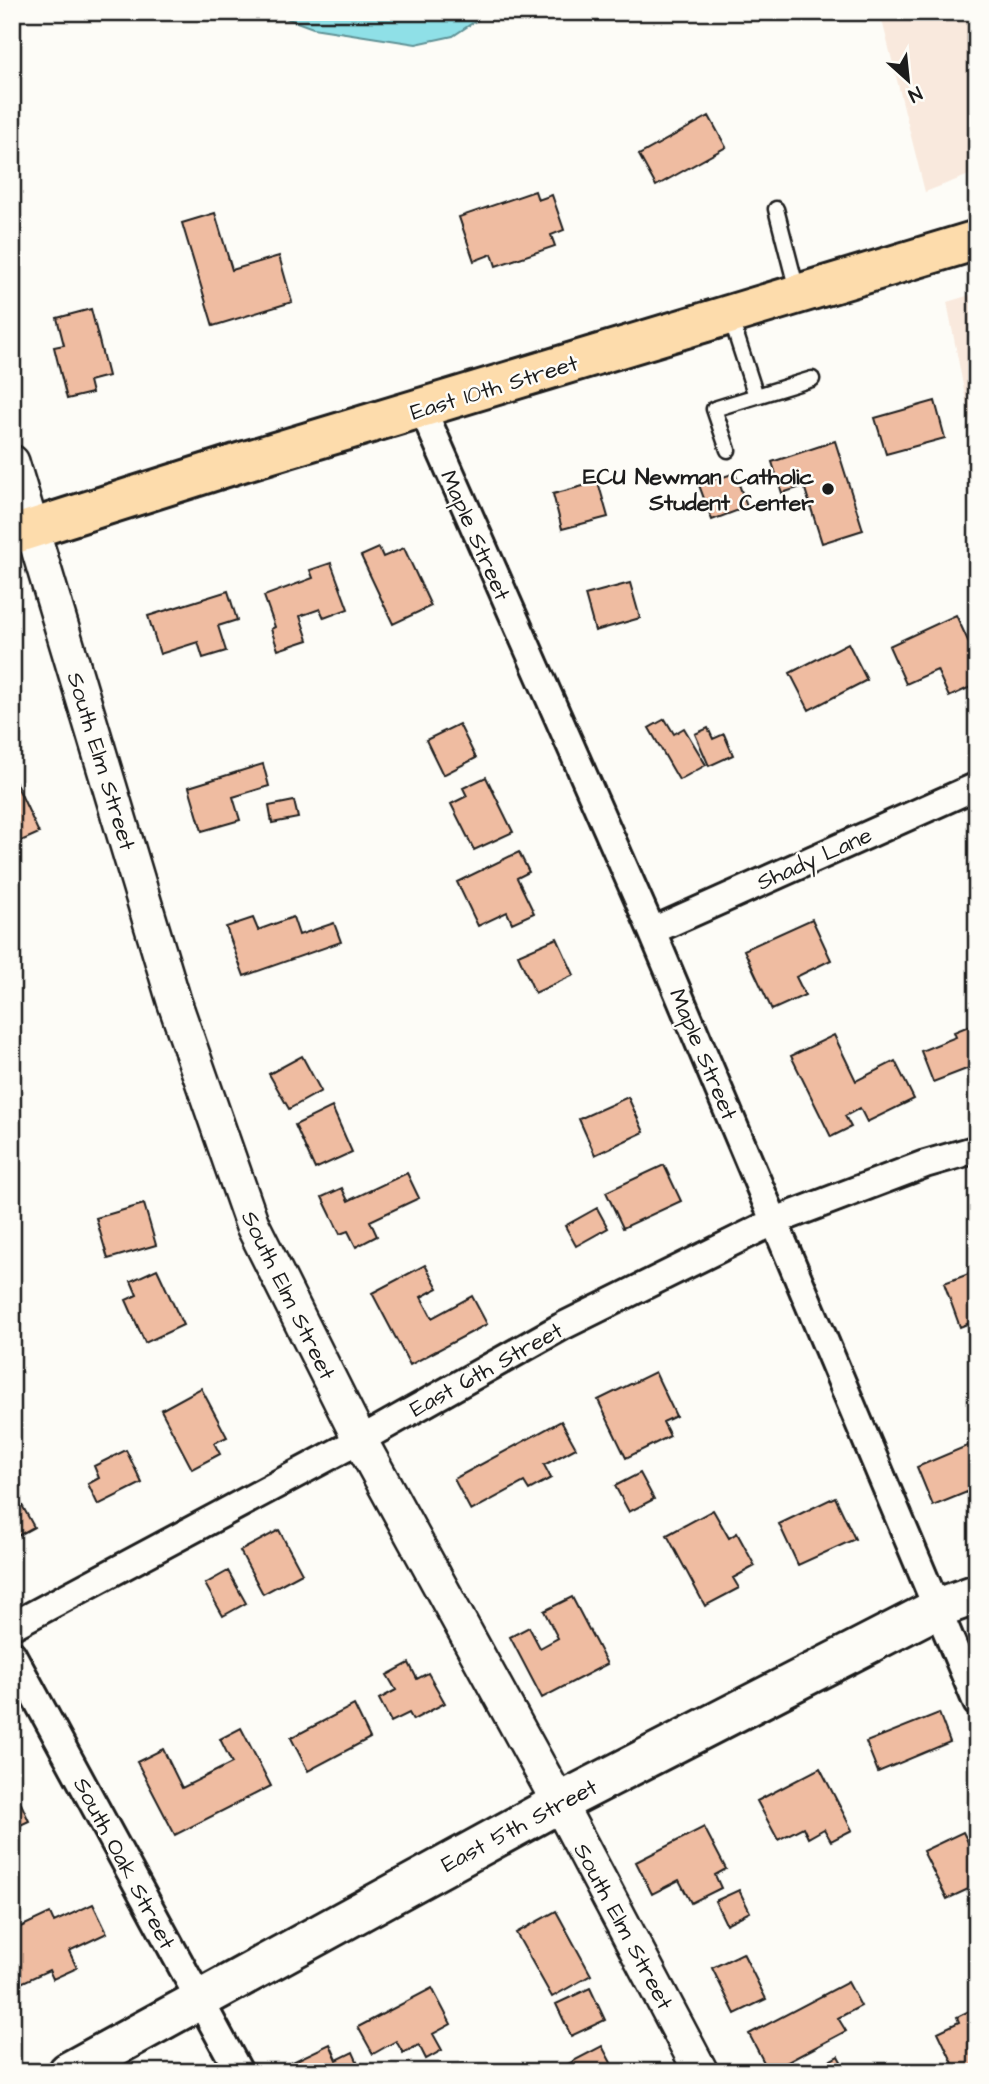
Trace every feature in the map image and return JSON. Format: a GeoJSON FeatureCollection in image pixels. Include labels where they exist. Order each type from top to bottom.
{"type":"FeatureCollection","features":[{"type":"Feature","properties":{"kind":"main road","name":"East 10th Street"},"geometry":{"type":"LineString","coordinates":[[22,532],[242,462],[977,240]]}},
{"type":"Feature","properties":{"kind":"main road","name":"East 5th Street"},"geometry":{"type":"LineString","coordinates":[[68,2072],[559,1803],[938,1608],[977,1594]]}},
{"type":"Feature","properties":{"kind":"street","name":"Maple Street"},"geometry":{"type":"LineString","coordinates":[[422,408],[652,931],[977,1703]]}},
{"type":"Feature","properties":{"kind":"street","name":"South Elm Street"},"geometry":{"type":"LineString","coordinates":[[12,462],[22,532],[174,1001],[252,1224],[360,1440],[559,1803],[701,2072]]}},
{"type":"Feature","properties":{"kind":"street","name":"Shady Lane"},"geometry":{"type":"LineString","coordinates":[[652,931],[977,786]]}},
{"type":"Feature","properties":{"kind":"street","name":"East 6th Street"},"geometry":{"type":"LineString","coordinates":[[12,1626],[360,1440],[561,1327],[775,1221],[925,1164],[977,1149]]}},
{"type":"Feature","properties":{"kind":"street","name":"South Oak Street"},"geometry":{"type":"LineString","coordinates":[[12,1654],[239,2072]]}},
{"type":"Feature","properties":{"kind":"lane"},"geometry":{"type":"LineString","coordinates":[[776,209],[798,296]]}},
{"type":"Feature","properties":{"kind":"lane"},"geometry":{"type":"LineString","coordinates":[[730,316],[756,396]]}},
{"type":"Feature","properties":{"kind":"lane"},"geometry":{"type":"LineString","coordinates":[[728,450],[714,409],[813,379]]}},
{"type":"Feature","properties":{"kind":"shaded area"},"geometry":{"type":"Polygon","coordinates":[[[880,12],[977,12],[977,172],[925,192],[880,12]]]}},
{"type":"Feature","properties":{"kind":"shaded area"},"geometry":{"type":"Polygon","coordinates":[[[977,293],[977,458],[947,302],[977,293]]]}},
{"type":"Feature","properties":{"kind":"water"},"geometry":{"type":"Polygon","coordinates":[[[277,12],[489,12],[453,36],[416,44],[313,28],[280,16],[277,12]]]}},
{"type":"Feature","properties":{"kind":"building"},"geometry":{"type":"Polygon","coordinates":[[[709,116],[726,147],[656,186],[639,155],[709,116]]]}},
{"type":"Feature","properties":{"kind":"building"},"geometry":{"type":"Polygon","coordinates":[[[535,191],[538,200],[552,195],[564,230],[551,235],[555,246],[496,266],[492,254],[474,261],[459,217],[535,191]]]}},
{"type":"Feature","properties":{"kind":"building"},"geometry":{"type":"Polygon","coordinates":[[[215,213],[232,270],[279,256],[292,302],[213,326],[182,223],[215,213]]]}},
{"type":"Feature","properties":{"kind":"building"},"geometry":{"type":"Polygon","coordinates":[[[91,309],[108,376],[89,381],[92,393],[67,399],[54,347],[64,345],[57,318],[91,309]]]}},
{"type":"Feature","properties":{"kind":"building"},"geometry":{"type":"Polygon","coordinates":[[[935,401],[945,438],[886,454],[875,418],[935,401]]]}},
{"type":"Feature","properties":{"kind":"building","name":"ECU Newman Catholic Student Center"},"geometry":{"type":"Polygon","coordinates":[[[835,441],[863,530],[822,543],[804,486],[782,493],[772,462],[835,441]]]}},
{"type":"Feature","properties":{"kind":"building"},"geometry":{"type":"Polygon","coordinates":[[[735,473],[747,507],[712,520],[699,485],[735,473]]]}},
{"type":"Feature","properties":{"kind":"building"},"geometry":{"type":"Polygon","coordinates":[[[598,482],[608,517],[562,529],[553,494],[598,482]]]}},
{"type":"Feature","properties":{"kind":"building"},"geometry":{"type":"Polygon","coordinates":[[[379,548],[383,557],[404,548],[431,606],[393,624],[361,556],[379,548]]]}},
{"type":"Feature","properties":{"kind":"building"},"geometry":{"type":"Polygon","coordinates":[[[331,563],[348,609],[324,618],[320,609],[300,616],[308,640],[278,650],[271,629],[275,627],[264,596],[313,578],[310,570],[331,563]]]}},
{"type":"Feature","properties":{"kind":"building"},"geometry":{"type":"Polygon","coordinates":[[[630,583],[640,618],[595,631],[585,595],[630,583]]]}},
{"type":"Feature","properties":{"kind":"building"},"geometry":{"type":"Polygon","coordinates":[[[228,591],[237,620],[218,626],[226,651],[203,658],[198,642],[160,654],[148,616],[228,591]]]}},
{"type":"Feature","properties":{"kind":"building"},"geometry":{"type":"Polygon","coordinates":[[[956,615],[977,660],[977,684],[949,697],[937,670],[906,684],[889,646],[956,615]]]}},
{"type":"Feature","properties":{"kind":"building"},"geometry":{"type":"Polygon","coordinates":[[[848,643],[867,680],[809,710],[790,673],[848,643]]]}},
{"type":"Feature","properties":{"kind":"building"},"geometry":{"type":"Polygon","coordinates":[[[665,719],[674,734],[684,728],[706,765],[679,780],[649,728],[665,719]]]}},
{"type":"Feature","properties":{"kind":"building"},"geometry":{"type":"Polygon","coordinates":[[[459,724],[476,758],[443,775],[426,740],[459,724]]]}},
{"type":"Feature","properties":{"kind":"building"},"geometry":{"type":"Polygon","coordinates":[[[708,728],[713,739],[724,734],[733,755],[709,766],[695,734],[708,728]]]}},
{"type":"Feature","properties":{"kind":"building"},"geometry":{"type":"Polygon","coordinates":[[[263,764],[269,786],[233,797],[240,820],[202,831],[189,787],[263,764]]]}},
{"type":"Feature","properties":{"kind":"building"},"geometry":{"type":"Polygon","coordinates":[[[12,775],[39,833],[12,845],[12,775]]]}},
{"type":"Feature","properties":{"kind":"building"},"geometry":{"type":"Polygon","coordinates":[[[486,777],[513,832],[474,850],[451,804],[467,796],[463,788],[486,777]]]}},
{"type":"Feature","properties":{"kind":"building"},"geometry":{"type":"Polygon","coordinates":[[[294,801],[298,818],[272,823],[269,806],[294,801]]]}},
{"type":"Feature","properties":{"kind":"building"},"geometry":{"type":"Polygon","coordinates":[[[519,852],[529,872],[517,878],[534,913],[512,923],[507,912],[478,926],[457,882],[519,852]]]}},
{"type":"Feature","properties":{"kind":"building"},"geometry":{"type":"Polygon","coordinates":[[[293,917],[299,935],[334,923],[341,942],[244,976],[226,927],[253,918],[258,930],[293,917]]]}},
{"type":"Feature","properties":{"kind":"building"},"geometry":{"type":"Polygon","coordinates":[[[812,919],[831,960],[796,977],[805,995],[772,1010],[744,950],[812,919]]]}},
{"type":"Feature","properties":{"kind":"building"},"geometry":{"type":"Polygon","coordinates":[[[557,938],[574,975],[535,993],[518,955],[557,938]]]}},
{"type":"Feature","properties":{"kind":"building"},"geometry":{"type":"Polygon","coordinates":[[[976,1023],[977,1065],[933,1082],[921,1051],[956,1037],[954,1032],[976,1023]]]}},
{"type":"Feature","properties":{"kind":"building"},"geometry":{"type":"Polygon","coordinates":[[[834,1035],[856,1081],[895,1061],[914,1099],[867,1122],[860,1108],[845,1116],[851,1127],[831,1137],[791,1056],[834,1035]]]}},
{"type":"Feature","properties":{"kind":"building"},"geometry":{"type":"Polygon","coordinates":[[[302,1056],[321,1091],[289,1109],[269,1074],[302,1056]]]}},
{"type":"Feature","properties":{"kind":"building"},"geometry":{"type":"Polygon","coordinates":[[[628,1097],[644,1132],[595,1155],[579,1119],[628,1097]]]}},
{"type":"Feature","properties":{"kind":"building"},"geometry":{"type":"Polygon","coordinates":[[[332,1107],[352,1152],[315,1169],[295,1125],[332,1107]]]}},
{"type":"Feature","properties":{"kind":"building"},"geometry":{"type":"Polygon","coordinates":[[[664,1165],[681,1201],[623,1228],[606,1192],[664,1165]]]}},
{"type":"Feature","properties":{"kind":"building"},"geometry":{"type":"Polygon","coordinates":[[[407,1173],[419,1198],[370,1221],[377,1236],[356,1247],[348,1231],[340,1234],[322,1197],[342,1188],[348,1201],[407,1173]]]}},
{"type":"Feature","properties":{"kind":"building"},"geometry":{"type":"Polygon","coordinates":[[[144,1204],[156,1245],[108,1259],[96,1218],[144,1204]]]}},
{"type":"Feature","properties":{"kind":"building"},"geometry":{"type":"Polygon","coordinates":[[[597,1208],[608,1228],[576,1246],[565,1226],[597,1208]]]}},
{"type":"Feature","properties":{"kind":"building"},"geometry":{"type":"Polygon","coordinates":[[[425,1265],[438,1288],[421,1297],[432,1318],[472,1296],[487,1324],[410,1365],[372,1293],[425,1265]]]}},
{"type":"Feature","properties":{"kind":"building"},"geometry":{"type":"Polygon","coordinates":[[[157,1269],[183,1325],[145,1343],[126,1300],[137,1295],[131,1281],[157,1269]]]}},
{"type":"Feature","properties":{"kind":"building"},"geometry":{"type":"Polygon","coordinates":[[[977,1271],[977,1320],[960,1327],[944,1283],[977,1271]]]}},
{"type":"Feature","properties":{"kind":"building"},"geometry":{"type":"Polygon","coordinates":[[[655,1372],[676,1416],[663,1422],[670,1436],[626,1458],[598,1400],[655,1372]]]}},
{"type":"Feature","properties":{"kind":"building"},"geometry":{"type":"Polygon","coordinates":[[[201,1388],[227,1437],[214,1443],[220,1454],[192,1469],[161,1410],[201,1388]]]}},
{"type":"Feature","properties":{"kind":"building"},"geometry":{"type":"Polygon","coordinates":[[[561,1421],[576,1448],[544,1465],[551,1478],[529,1490],[524,1482],[471,1511],[454,1479],[561,1421]]]}},
{"type":"Feature","properties":{"kind":"building"},"geometry":{"type":"Polygon","coordinates":[[[969,1445],[977,1464],[977,1488],[933,1506],[917,1467],[969,1445]]]}},
{"type":"Feature","properties":{"kind":"building"},"geometry":{"type":"Polygon","coordinates":[[[126,1450],[142,1483],[98,1505],[88,1484],[99,1478],[94,1466],[126,1450]]]}},
{"type":"Feature","properties":{"kind":"building"},"geometry":{"type":"Polygon","coordinates":[[[640,1473],[654,1499],[629,1512],[615,1486],[640,1473]]]}},
{"type":"Feature","properties":{"kind":"building"},"geometry":{"type":"Polygon","coordinates":[[[12,1487],[34,1527],[12,1539],[12,1487]]]}},
{"type":"Feature","properties":{"kind":"building"},"geometry":{"type":"Polygon","coordinates":[[[835,1497],[855,1539],[798,1565],[779,1524],[835,1497]]]}},
{"type":"Feature","properties":{"kind":"building"},"geometry":{"type":"Polygon","coordinates":[[[713,1510],[729,1538],[737,1533],[755,1566],[733,1578],[739,1588],[705,1606],[667,1535],[713,1510]]]}},
{"type":"Feature","properties":{"kind":"building"},"geometry":{"type":"Polygon","coordinates":[[[279,1530],[302,1573],[263,1594],[240,1551],[279,1530]]]}},
{"type":"Feature","properties":{"kind":"building"},"geometry":{"type":"Polygon","coordinates":[[[228,1571],[246,1603],[223,1616],[205,1584],[228,1571]]]}},
{"type":"Feature","properties":{"kind":"building"},"geometry":{"type":"Polygon","coordinates":[[[572,1597],[607,1664],[542,1698],[510,1637],[529,1627],[540,1648],[558,1638],[544,1611],[572,1597]]]}},
{"type":"Feature","properties":{"kind":"building"},"geometry":{"type":"Polygon","coordinates":[[[409,1663],[417,1679],[428,1673],[445,1703],[413,1720],[409,1713],[391,1722],[379,1699],[396,1690],[387,1675],[409,1663]]]}},
{"type":"Feature","properties":{"kind":"building"},"geometry":{"type":"Polygon","coordinates":[[[354,1705],[370,1738],[308,1771],[291,1738],[354,1705]]]}},
{"type":"Feature","properties":{"kind":"building"},"geometry":{"type":"Polygon","coordinates":[[[939,1713],[950,1742],[878,1772],[866,1742],[939,1713]]]}},
{"type":"Feature","properties":{"kind":"building"},"geometry":{"type":"Polygon","coordinates":[[[241,1728],[271,1786],[175,1835],[137,1762],[163,1749],[182,1788],[232,1763],[220,1739],[241,1728]]]}},
{"type":"Feature","properties":{"kind":"building"},"geometry":{"type":"Polygon","coordinates":[[[820,1768],[852,1830],[831,1841],[824,1829],[808,1838],[803,1827],[778,1840],[757,1801],[820,1768]]]}},
{"type":"Feature","properties":{"kind":"building"},"geometry":{"type":"Polygon","coordinates":[[[12,1784],[29,1821],[12,1829],[12,1784]]]}},
{"type":"Feature","properties":{"kind":"building"},"geometry":{"type":"Polygon","coordinates":[[[704,1827],[726,1869],[715,1875],[721,1888],[691,1903],[679,1880],[652,1894],[636,1862],[704,1827]]]}},
{"type":"Feature","properties":{"kind":"building"},"geometry":{"type":"Polygon","coordinates":[[[963,1832],[977,1860],[977,1885],[947,1899],[923,1851],[963,1832]]]}},
{"type":"Feature","properties":{"kind":"building"},"geometry":{"type":"Polygon","coordinates":[[[12,1888],[20,1905],[12,1909],[12,1888]]]}},
{"type":"Feature","properties":{"kind":"building"},"geometry":{"type":"Polygon","coordinates":[[[739,1890],[750,1912],[726,1924],[715,1901],[739,1890]]]}},
{"type":"Feature","properties":{"kind":"building"},"geometry":{"type":"Polygon","coordinates":[[[93,1904],[107,1933],[69,1951],[77,1968],[53,1979],[49,1970],[21,1983],[12,1964],[12,1931],[50,1913],[54,1922],[93,1904]]]}},
{"type":"Feature","properties":{"kind":"building"},"geometry":{"type":"Polygon","coordinates":[[[556,1911],[591,1975],[552,1997],[516,1933],[556,1911]]]}},
{"type":"Feature","properties":{"kind":"building"},"geometry":{"type":"Polygon","coordinates":[[[743,1953],[766,1999],[735,2014],[712,1968],[743,1953]]]}},
{"type":"Feature","properties":{"kind":"building"},"geometry":{"type":"Polygon","coordinates":[[[848,1982],[861,2006],[838,2018],[846,2031],[769,2072],[749,2034],[848,1982]]]}},
{"type":"Feature","properties":{"kind":"building"},"geometry":{"type":"Polygon","coordinates":[[[432,1988],[451,2024],[433,2034],[442,2050],[426,2059],[419,2045],[403,2053],[396,2041],[373,2054],[358,2027],[432,1988]]]}},
{"type":"Feature","properties":{"kind":"building"},"geometry":{"type":"Polygon","coordinates":[[[590,1988],[605,2020],[571,2036],[556,2004],[590,1988]]]}},
{"type":"Feature","properties":{"kind":"building"},"geometry":{"type":"Polygon","coordinates":[[[975,2008],[977,2072],[957,2072],[938,2032],[959,2022],[957,2017],[975,2008]]]}},
{"type":"Feature","properties":{"kind":"building"},"geometry":{"type":"Polygon","coordinates":[[[330,2044],[337,2060],[353,2052],[362,2072],[284,2072],[282,2067],[330,2044]]]}},
{"type":"Feature","properties":{"kind":"building"},"geometry":{"type":"Polygon","coordinates":[[[602,2046],[616,2072],[560,2072],[558,2069],[602,2046]]]}},
{"type":"Feature","properties":{"kind":"building"},"geometry":{"type":"Polygon","coordinates":[[[838,2056],[847,2072],[809,2072],[838,2056]]]}},
{"type":"Feature","properties":{"kind":"place","name":"ECU Newman Catholic Student Center"},"geometry":{"type":"Point","coordinates":[828,489]}}]}
